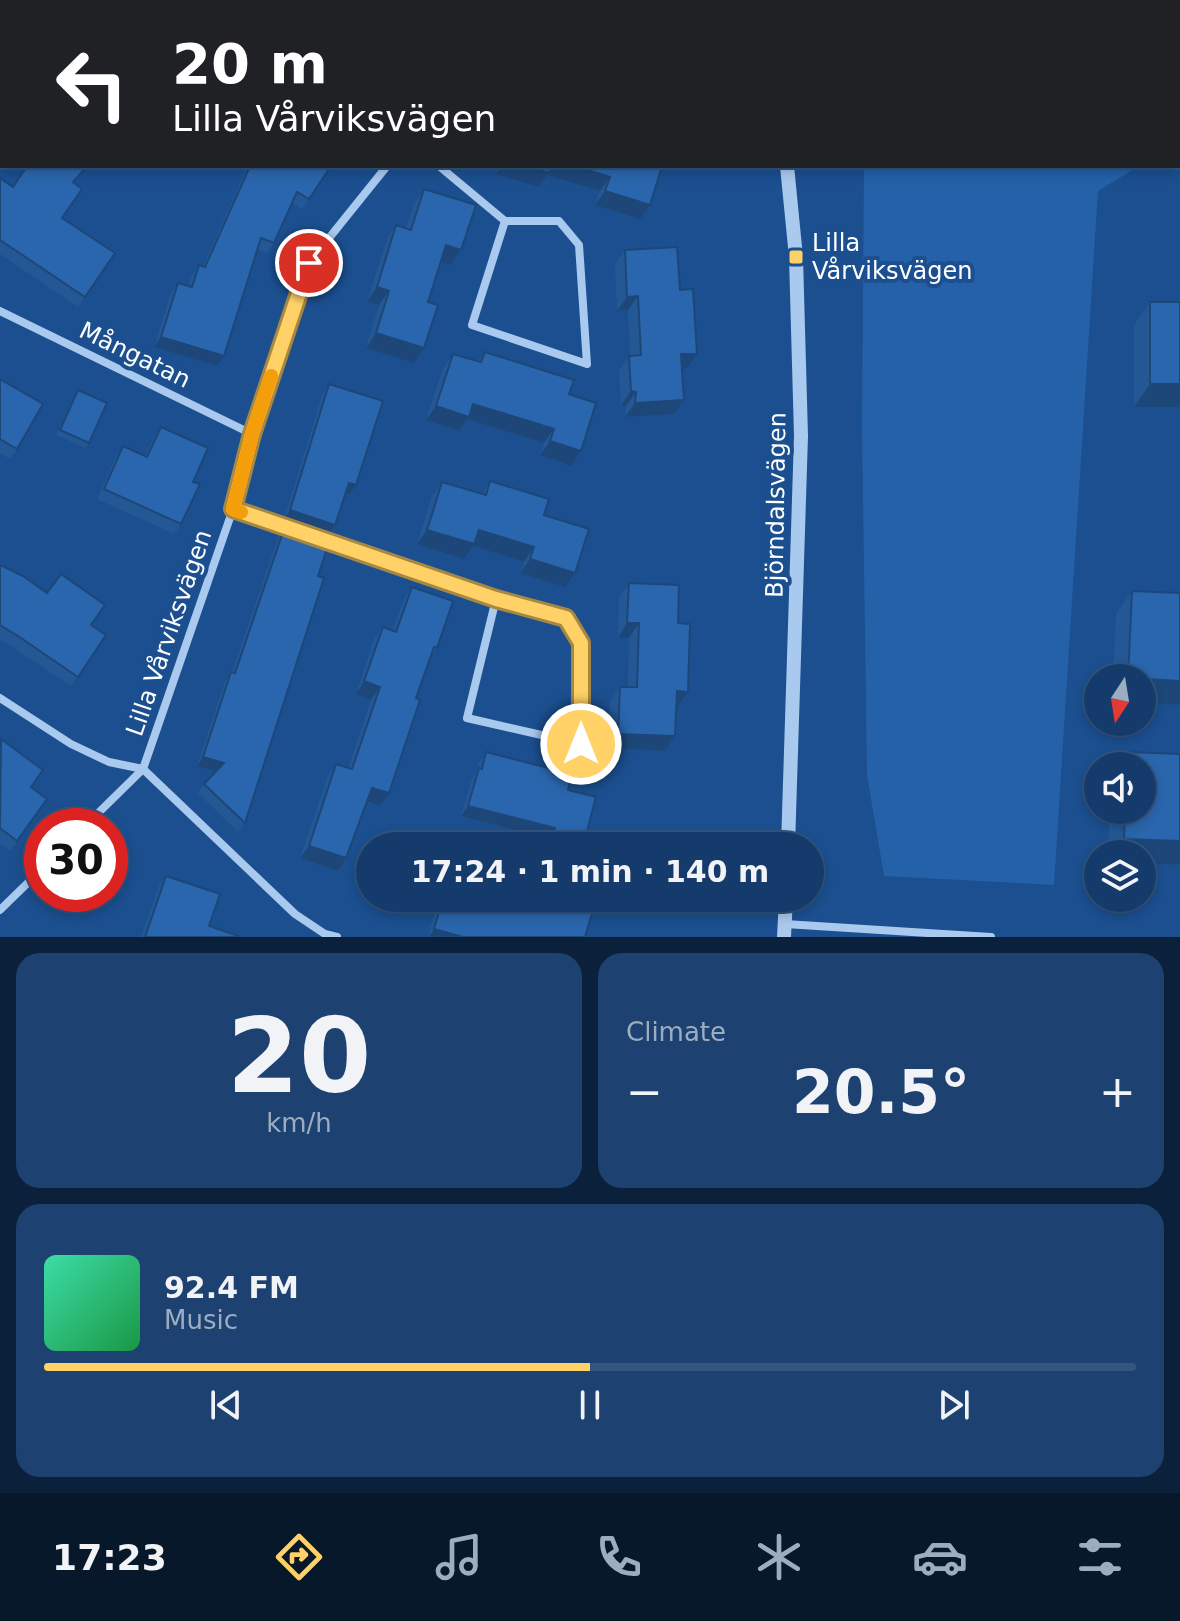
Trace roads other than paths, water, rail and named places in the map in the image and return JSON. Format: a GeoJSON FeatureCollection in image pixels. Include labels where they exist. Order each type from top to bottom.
{"type":"FeatureCollection","features":[{"type":"Feature","properties":{"kind":"street","name":"Lilla Vårviksvägen"},"geometry":{"type":"LineString","coordinates":[[103,808],[143,769],[233,509],[252,434],[309,263],[385,168]]}},
{"type":"Feature","properties":{"kind":"street"},"geometry":{"type":"LineString","coordinates":[[441,168],[505,221],[559,221],[579,245],[587,364],[472,325],[505,221]]}},
{"type":"Feature","properties":{"kind":"street","name":"Björndalsvägen"},"geometry":{"type":"LineString","coordinates":[[787,168],[796,257],[801,436],[788,832]]}},
{"type":"Feature","properties":{"kind":"street","name":"Mångatan"},"geometry":{"type":"LineString","coordinates":[[0,311],[252,434]]}},
{"type":"Feature","properties":{"kind":"street","name":"Lilla Vårviksvägen"},"geometry":{"type":"LineString","coordinates":[[233,509],[496,599],[566,618],[581,643],[581,744],[467,718],[496,599]]}},
{"type":"Feature","properties":{"kind":"street","name":"Lilla Vårviksvägen"},"geometry":{"type":"LineString","coordinates":[[0,698],[71,744],[109,762],[143,769],[295,914],[325,934],[337,937]]}},
{"type":"Feature","properties":{"kind":"street"},"geometry":{"type":"LineString","coordinates":[[0,910],[24,887]]}},
{"type":"Feature","properties":{"kind":"street"},"geometry":{"type":"LineString","coordinates":[[785,931],[991,937]]}},
{"type":"Feature","properties":{"kind":"place","name":"Lilla Vårviksvägen"},"geometry":{"type":"Point","coordinates":[796,257]}}]}
